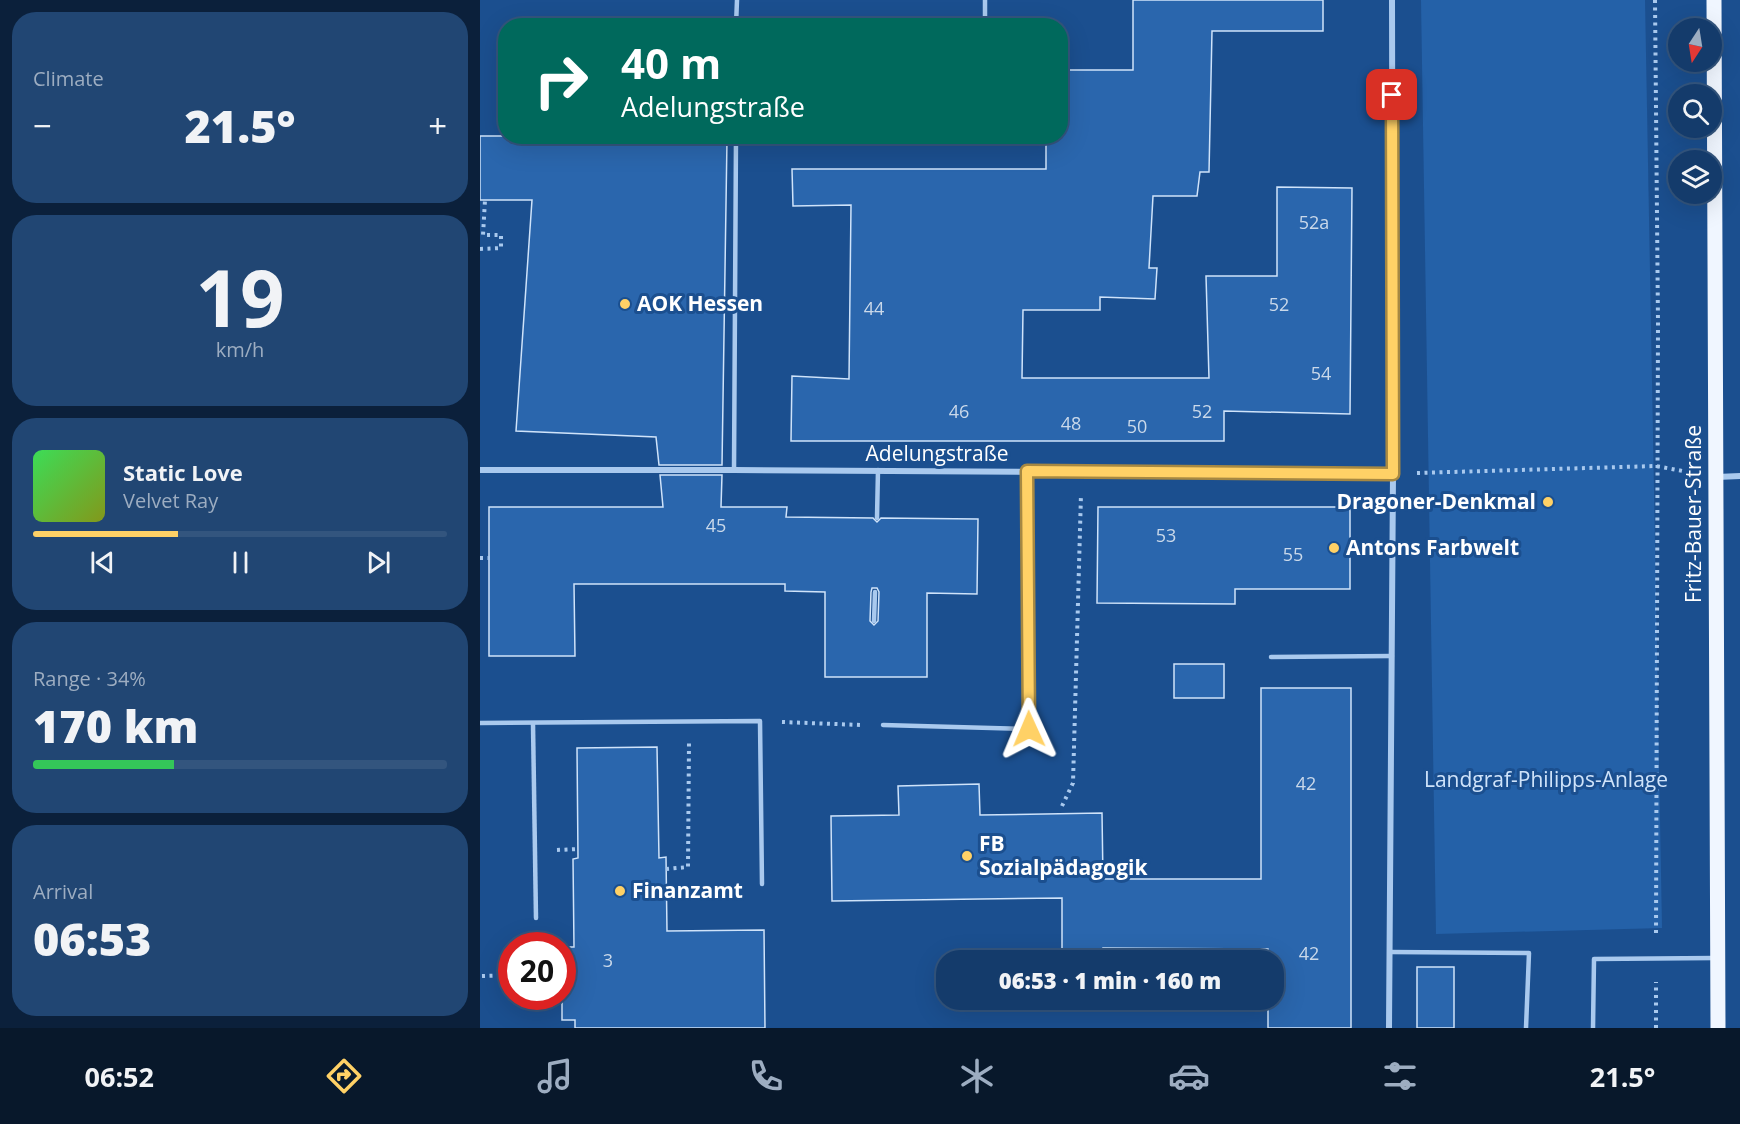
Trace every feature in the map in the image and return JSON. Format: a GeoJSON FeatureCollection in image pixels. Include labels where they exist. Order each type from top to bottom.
{"type":"FeatureCollection","features":[{"type":"Feature","properties":{"kind":"main road","name":"Fritz-Bauer-Straße"},"geometry":{"type":"LineString","coordinates":[[1714,0],[1718,1028]]}},
{"type":"Feature","properties":{"kind":"street"},"geometry":{"type":"LineString","coordinates":[[1389,1028],[1393,474],[1392,0]]}},
{"type":"Feature","properties":{"kind":"street","name":"Adelungstraße"},"geometry":{"type":"LineString","coordinates":[[480,470],[1393,474]]}},
{"type":"Feature","properties":{"kind":"street"},"geometry":{"type":"LineString","coordinates":[[1715,477],[1740,476]]}},
{"type":"Feature","properties":{"kind":"lane"},"geometry":{"type":"LineString","coordinates":[[736,0],[736,18]]}},
{"type":"Feature","properties":{"kind":"lane"},"geometry":{"type":"LineString","coordinates":[[985,0],[985,18]]}},
{"type":"Feature","properties":{"kind":"lane"},"geometry":{"type":"LineString","coordinates":[[734,470],[736,144]]}},
{"type":"Feature","properties":{"kind":"lane"},"geometry":{"type":"LineString","coordinates":[[877,518],[878,470]]}},
{"type":"Feature","properties":{"kind":"lane"},"geometry":{"type":"LineString","coordinates":[[883,725],[1029,729],[1027,471]]}},
{"type":"Feature","properties":{"kind":"lane"},"geometry":{"type":"LineString","coordinates":[[874,621],[875,592]]}},
{"type":"Feature","properties":{"kind":"lane"},"geometry":{"type":"LineString","coordinates":[[1271,657],[1392,656]]}},
{"type":"Feature","properties":{"kind":"lane"},"geometry":{"type":"LineString","coordinates":[[480,723],[760,721],[762,884]]}},
{"type":"Feature","properties":{"kind":"lane"},"geometry":{"type":"LineString","coordinates":[[533,724],[536,918]]}},
{"type":"Feature","properties":{"kind":"lane"},"geometry":{"type":"LineString","coordinates":[[1390,951],[1528,953],[1526,1028]]}},
{"type":"Feature","properties":{"kind":"lane"},"geometry":{"type":"LineString","coordinates":[[1593,1028],[1594,959],[1718,958]]}},
{"type":"Feature","properties":{"kind":"path"},"geometry":{"type":"LineString","coordinates":[[1655,0],[1658,323],[1656,1028]]}},
{"type":"Feature","properties":{"kind":"path"},"geometry":{"type":"LineString","coordinates":[[480,249],[501,248],[501,235],[483,235],[482,220],[485,200]]}},
{"type":"Feature","properties":{"kind":"path"},"geometry":{"type":"LineString","coordinates":[[1393,474],[1656,466],[1715,477]]}},
{"type":"Feature","properties":{"kind":"path"},"geometry":{"type":"LineString","coordinates":[[1062,806],[1073,783],[1082,472]]}},
{"type":"Feature","properties":{"kind":"path"},"geometry":{"type":"LineString","coordinates":[[480,558],[490,558]]}},
{"type":"Feature","properties":{"kind":"path"},"geometry":{"type":"LineString","coordinates":[[760,721],[883,725]]}},
{"type":"Feature","properties":{"kind":"path"},"geometry":{"type":"LineString","coordinates":[[666,869],[688,867],[689,739]]}},
{"type":"Feature","properties":{"kind":"path"},"geometry":{"type":"LineString","coordinates":[[482,976],[498,975]]}},
{"type":"Feature","properties":{"kind":"green space","name":"Landgraf-Philipps-Anlage"},"geometry":{"type":"Polygon","coordinates":[[[1421,0],[1645,0],[1662,928],[1436,934],[1421,0]]]}},
{"type":"Feature","properties":{"kind":"building"},"geometry":{"type":"Polygon","coordinates":[[[1133,0],[1323,0],[1323,31],[1212,31],[1209,172],[1200,172],[1197,196],[1153,196],[1149,268],[1157,268],[1155,299],[1100,297],[1100,310],[1023,310],[1022,378],[1209,378],[1206,276],[1277,276],[1277,187],[1352,188],[1350,414],[1224,411],[1224,441],[791,441],[792,376],[849,379],[851,205],[793,206],[792,169],[1046,169],[1046,144],[1068,144],[1068,70],[1133,70],[1133,0]]]}},
{"type":"Feature","properties":{"kind":"building","name":"AOK Hessen"},"geometry":{"type":"Polygon","coordinates":[[[480,136],[498,136],[498,144],[727,144],[722,465],[659,465],[656,437],[516,431],[532,200],[480,200],[480,136]]]}},
{"type":"Feature","properties":{"kind":"building"},"geometry":{"type":"Polygon","coordinates":[[[660,475],[722,475],[721,507],[787,507],[786,517],[873,518],[877,522],[881,518],[978,519],[977,594],[927,593],[927,677],[825,677],[825,592],[785,591],[785,584],[574,584],[575,656],[489,656],[489,507],[663,507],[660,475]],[[872,588],[871,592],[870,621],[874,625],[878,621],[879,592],[877,588],[872,588]]]}},
{"type":"Feature","properties":{"kind":"building"},"geometry":{"type":"Polygon","coordinates":[[[1098,507],[1350,507],[1350,589],[1235,589],[1235,604],[1097,603],[1098,507]]]}},
{"type":"Feature","properties":{"kind":"building"},"geometry":{"type":"Polygon","coordinates":[[[1174,664],[1224,664],[1224,698],[1174,698],[1174,664]]]}},
{"type":"Feature","properties":{"kind":"building"},"geometry":{"type":"Polygon","coordinates":[[[1261,688],[1351,688],[1351,1028],[1268,1028],[1268,1010],[1284,1010],[1284,950],[1103,948],[1103,950],[1062,950],[1062,898],[832,901],[831,816],[899,815],[898,786],[979,784],[980,815],[1102,813],[1103,879],[1261,879],[1261,688]]]}},
{"type":"Feature","properties":{"kind":"building","name":"Finanzamt"},"geometry":{"type":"Polygon","coordinates":[[[657,747],[659,858],[666,857],[667,931],[764,930],[765,1028],[575,1028],[575,1020],[562,1020],[562,1010],[576,1010],[573,859],[578,858],[577,748],[657,747]]]}},
{"type":"Feature","properties":{"kind":"building"},"geometry":{"type":"Polygon","coordinates":[[[1417,967],[1454,967],[1454,1028],[1417,1028],[1417,967]]]}},
{"type":"Feature","properties":{"kind":"place","name":"AOK Hessen"},"geometry":{"type":"Point","coordinates":[625,304]}},
{"type":"Feature","properties":{"kind":"place","name":"Dragoner-Denkmal"},"geometry":{"type":"Point","coordinates":[1548,502]}},
{"type":"Feature","properties":{"kind":"place","name":"Antons Farbwelt"},"geometry":{"type":"Point","coordinates":[1334,548]}},
{"type":"Feature","properties":{"kind":"place","name":"FB Sozialpädagogik"},"geometry":{"type":"Point","coordinates":[967,856]}},
{"type":"Feature","properties":{"kind":"place","name":"Finanzamt"},"geometry":{"type":"Point","coordinates":[620,891]}},
{"type":"Feature","properties":{"kind":"route"},"geometry":{"type":"LineString","coordinates":[[1029,729],[1027,471],[1393,474],[1392,95]]}}]}
